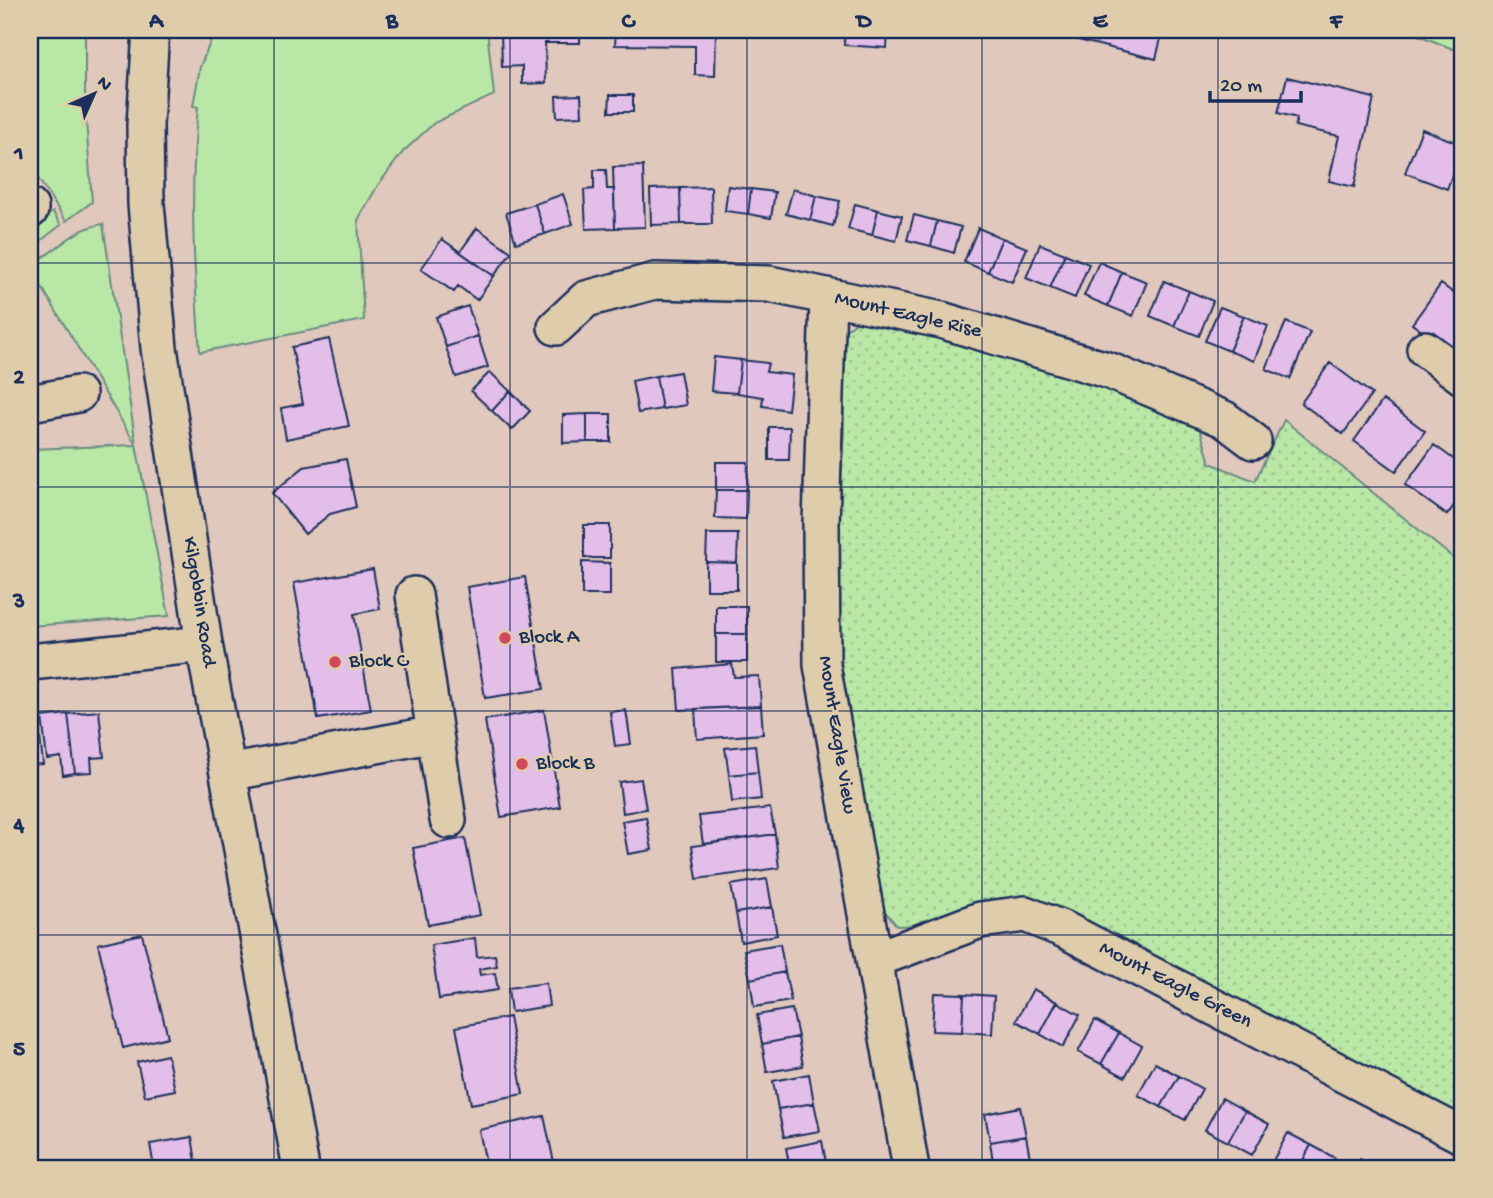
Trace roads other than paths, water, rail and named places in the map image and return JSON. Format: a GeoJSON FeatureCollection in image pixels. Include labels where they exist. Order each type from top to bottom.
{"type":"FeatureCollection","features":[{"type":"Feature","properties":{"kind":"street","name":"Kilgobbin Road"},"geometry":{"type":"LineString","coordinates":[[151,30],[145,125],[145,204],[159,348],[204,644],[301,1168]]}},
{"type":"Feature","properties":{"kind":"street","name":"Mount Eagle Rise"},"geometry":{"type":"LineString","coordinates":[[556,327],[586,299],[655,281],[769,284],[941,320],[1110,371],[1224,419],[1253,441]]}},
{"type":"Feature","properties":{"kind":"street","name":"Mount Eagle View"},"geometry":{"type":"LineString","coordinates":[[828,297],[821,524],[822,665],[911,1168]]}},
{"type":"Feature","properties":{"kind":"street"},"geometry":{"type":"LineString","coordinates":[[1424,349],[1463,377]]}},
{"type":"Feature","properties":{"kind":"street"},"geometry":{"type":"LineString","coordinates":[[30,402],[78,394]]}},
{"type":"Feature","properties":{"kind":"street"},"geometry":{"type":"LineString","coordinates":[[414,595],[448,820]]}},
{"type":"Feature","properties":{"kind":"street"},"geometry":{"type":"LineString","coordinates":[[30,662],[204,644]]}},
{"type":"Feature","properties":{"kind":"street"},"geometry":{"type":"LineString","coordinates":[[228,773],[435,734]]}},
{"type":"Feature","properties":{"kind":"street","name":"Mount Eagle Green"},"geometry":{"type":"LineString","coordinates":[[874,960],[980,920],[1025,914],[1077,936],[1463,1136]]}},
{"type":"Feature","properties":{"kind":"place","name":"Block A"},"geometry":{"type":"Point","coordinates":[505,638]}},
{"type":"Feature","properties":{"kind":"place","name":"Block C"},"geometry":{"type":"Point","coordinates":[335,662]}},
{"type":"Feature","properties":{"kind":"place","name":"Block B"},"geometry":{"type":"Point","coordinates":[522,764]}}]}
